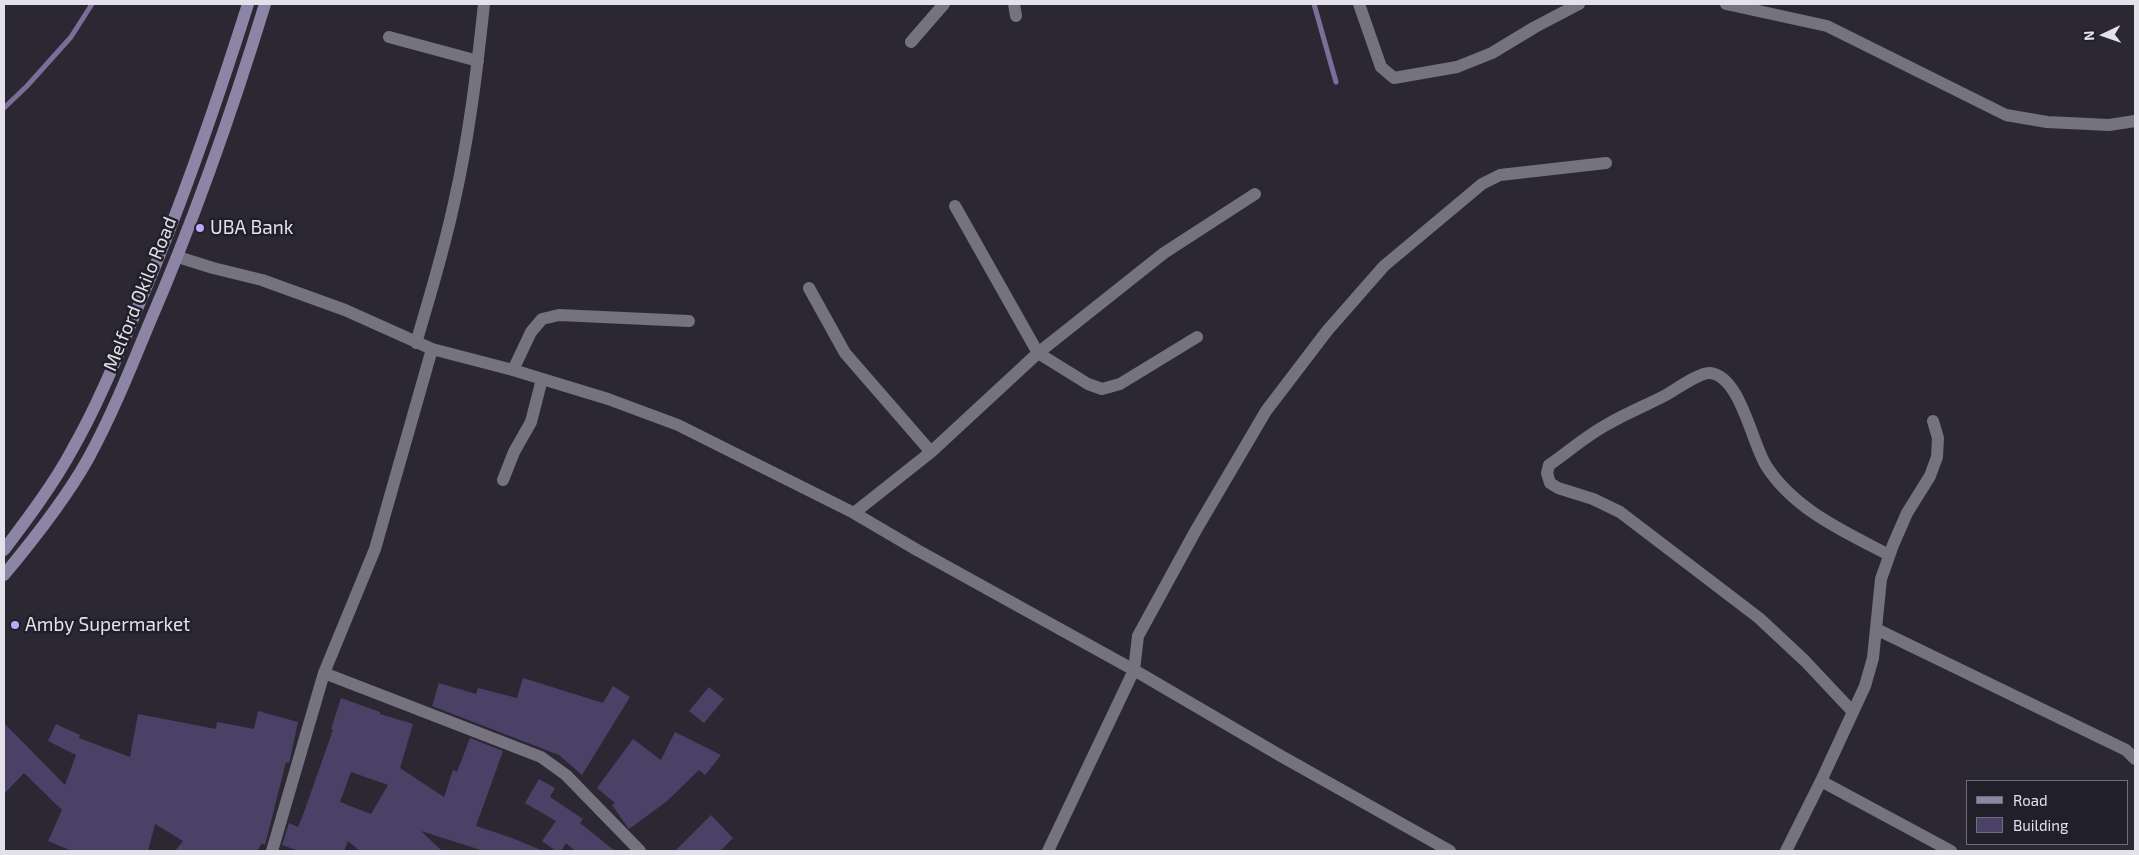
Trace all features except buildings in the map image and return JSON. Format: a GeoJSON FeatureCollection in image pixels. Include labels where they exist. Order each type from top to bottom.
{"type":"FeatureCollection","features":[{"type":"Feature","properties":{"kind":"main road","name":"Melford Okilo Road"},"geometry":{"type":"LineString","coordinates":[[4,550],[32,514],[72,451],[103,390],[161,253],[196,162],[248,4]]}},
{"type":"Feature","properties":{"kind":"main road","name":"Melford Okilo Road"},"geometry":{"type":"LineString","coordinates":[[4,575],[50,515],[87,460],[113,411],[178,257],[266,4]]}},
{"type":"Feature","properties":{"kind":"street"},"geometry":{"type":"LineString","coordinates":[[416,342],[435,280],[455,202],[478,61],[484,4]]}},
{"type":"Feature","properties":{"kind":"street"},"geometry":{"type":"LineString","coordinates":[[911,42],[944,4]]}},
{"type":"Feature","properties":{"kind":"street"},"geometry":{"type":"LineString","coordinates":[[1359,4],[1382,67],[1394,78],[1458,67],[1492,53],[1535,27],[1579,4]]}},
{"type":"Feature","properties":{"kind":"street"},"geometry":{"type":"LineString","coordinates":[[1726,4],[1783,10],[1827,26],[2006,115],[2047,122],[2109,125],[2135,121]]}},
{"type":"Feature","properties":{"kind":"street"},"geometry":{"type":"LineString","coordinates":[[389,37],[478,61]]}},
{"type":"Feature","properties":{"kind":"street"},"geometry":{"type":"LineString","coordinates":[[1048,851],[1134,670],[1138,636],[1196,530],[1266,411],[1327,331],[1378,272],[1482,184],[1500,175],[1606,163]]}},
{"type":"Feature","properties":{"kind":"street"},"geometry":{"type":"LineString","coordinates":[[854,513],[931,452],[1038,353],[1164,254],[1255,194]]}},
{"type":"Feature","properties":{"kind":"street"},"geometry":{"type":"LineString","coordinates":[[955,206],[1038,353],[1088,384],[1102,389],[1120,384],[1197,337]]}},
{"type":"Feature","properties":{"kind":"street"},"geometry":{"type":"LineString","coordinates":[[178,257],[212,268],[262,280],[345,310],[432,349],[513,370],[608,399],[678,425],[854,513],[1134,670],[1450,851]]}},
{"type":"Feature","properties":{"kind":"street"},"geometry":{"type":"LineString","coordinates":[[809,288],[845,353],[931,452]]}},
{"type":"Feature","properties":{"kind":"street"},"geometry":{"type":"LineString","coordinates":[[513,370],[531,332],[542,319],[560,315],[690,321]]}},
{"type":"Feature","properties":{"kind":"street"},"geometry":{"type":"LineString","coordinates":[[272,851],[324,673],[375,548],[432,349]]}},
{"type":"Feature","properties":{"kind":"street"},"geometry":{"type":"LineString","coordinates":[[1853,712],[1806,661],[1759,618],[1620,512],[1593,499],[1558,488],[1550,482],[1547,473],[1549,465],[1607,424],[1703,374],[1712,373],[1725,381],[1737,396],[1766,466],[1785,488],[1816,515],[1889,555]]}},
{"type":"Feature","properties":{"kind":"street"},"geometry":{"type":"LineString","coordinates":[[503,480],[514,452],[531,422],[542,379]]}},
{"type":"Feature","properties":{"kind":"street"},"geometry":{"type":"LineString","coordinates":[[1786,851],[1864,686],[1873,658],[1881,579],[1889,555],[1908,513],[1930,476],[1937,457],[1938,438],[1933,421]]}},
{"type":"Feature","properties":{"kind":"street"},"geometry":{"type":"LineString","coordinates":[[1876,629],[2126,750],[2135,759]]}},
{"type":"Feature","properties":{"kind":"street"},"geometry":{"type":"LineString","coordinates":[[324,673],[541,757],[566,775],[640,851]]}},
{"type":"Feature","properties":{"kind":"street"},"geometry":{"type":"LineString","coordinates":[[1821,780],[1952,851]]}},
{"type":"Feature","properties":{"kind":"waterway"},"geometry":{"type":"LineString","coordinates":[[4,108],[27,86],[71,37],[92,4]]}},
{"type":"Feature","properties":{"kind":"waterway"},"geometry":{"type":"LineString","coordinates":[[1314,4],[1336,82]]}},
{"type":"Feature","properties":{"kind":"place","name":"UBA Bank"},"geometry":{"type":"Point","coordinates":[200,228]}},
{"type":"Feature","properties":{"kind":"place","name":"Amby Supermarket"},"geometry":{"type":"Point","coordinates":[15,625]}}]}
